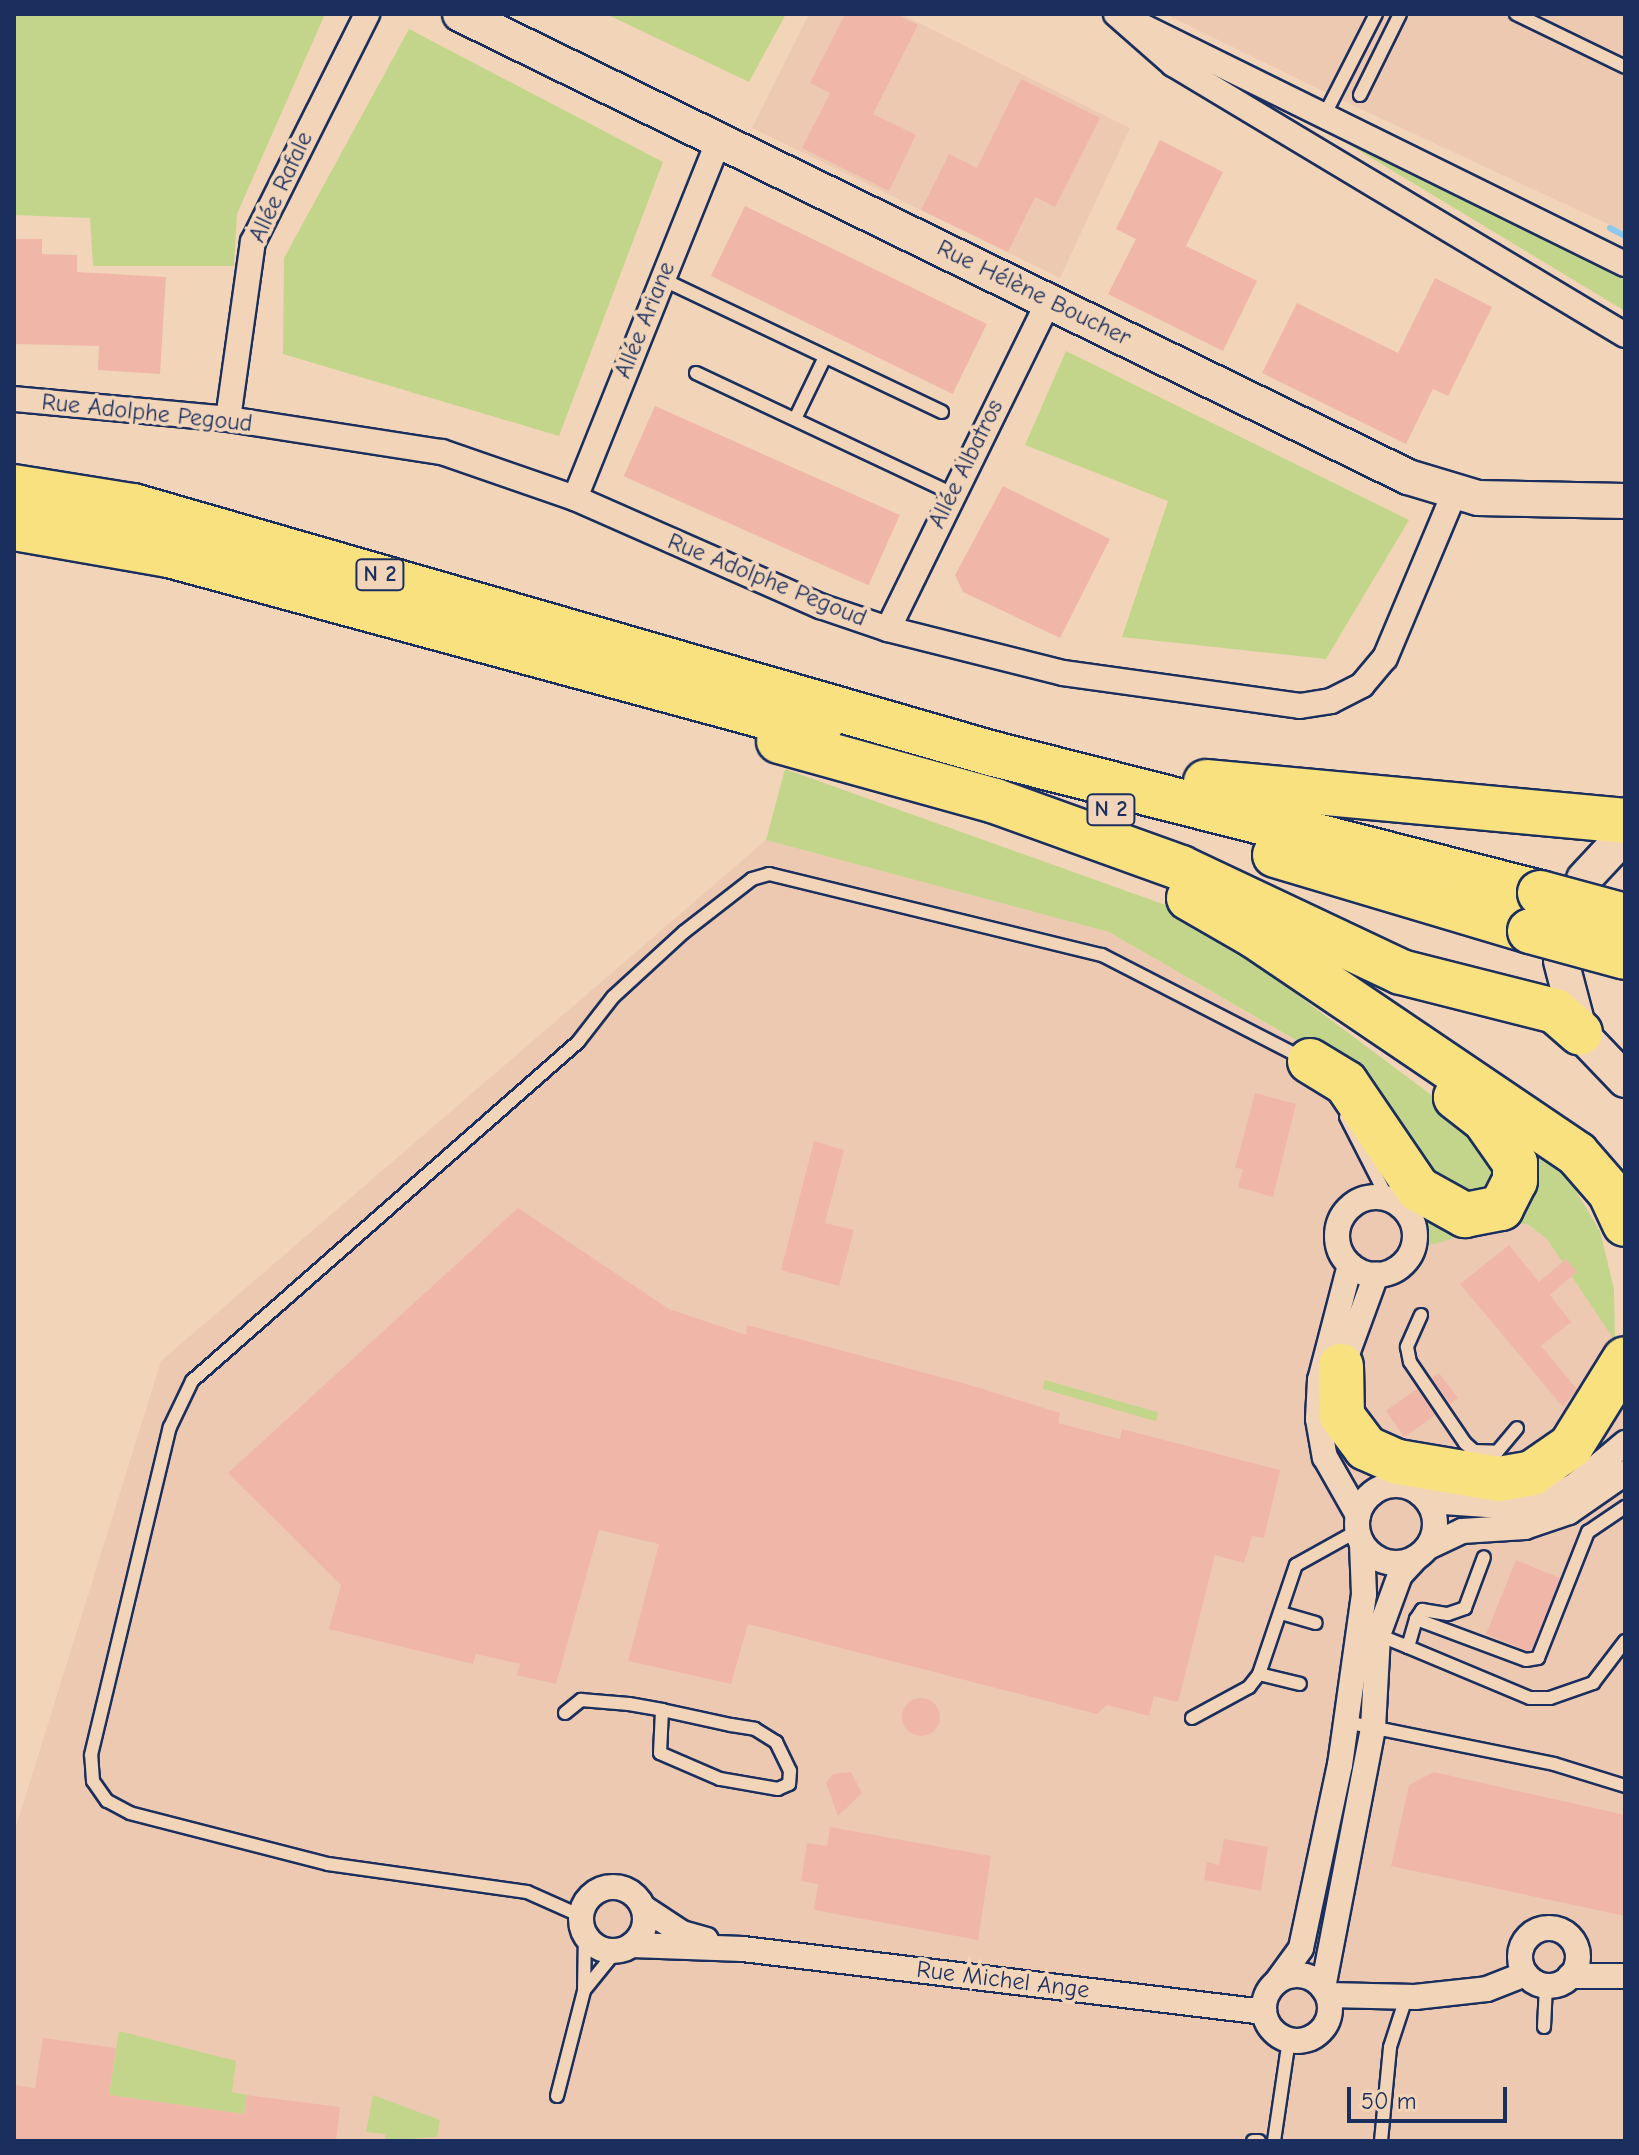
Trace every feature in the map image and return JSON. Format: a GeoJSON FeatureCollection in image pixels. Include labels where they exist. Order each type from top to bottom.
{"type":"FeatureCollection","features":[{"type":"Feature","properties":{"kind":"highway","name":"N 2"},"geometry":{"type":"LineString","coordinates":[[14,487],[133,506],[742,677],[990,753],[1535,912],[1625,957]]}},
{"type":"Feature","properties":{"kind":"highway","name":"N 2"},"geometry":{"type":"LineString","coordinates":[[14,528],[169,555],[690,696],[1535,912],[1625,916]]}},
{"type":"Feature","properties":{"kind":"highway"},"geometry":{"type":"LineString","coordinates":[[742,677],[1232,787],[1625,821]]}},
{"type":"Feature","properties":{"kind":"highway"},"geometry":{"type":"LineString","coordinates":[[690,696],[770,739],[995,801],[1191,871],[1401,972],[1555,1011],[1580,1033]]}},
{"type":"Feature","properties":{"kind":"highway"},"geometry":{"type":"LineString","coordinates":[[880,770],[1187,897],[1255,936],[1383,1026],[1577,1154],[1610,1192],[1625,1224]]}},
{"type":"Feature","properties":{"kind":"highway"},"geometry":{"type":"LineString","coordinates":[[1310,1061],[1346,1083],[1418,1189],[1465,1215],[1501,1208],[1515,1181],[1515,1163],[1485,1120],[1429,1076],[1383,1026]]}},
{"type":"Feature","properties":{"kind":"highway"},"geometry":{"type":"LineString","coordinates":[[1341,1366],[1342,1416],[1366,1448],[1398,1462],[1499,1479],[1532,1473],[1571,1446],[1625,1359]]}},
{"type":"Feature","properties":{"kind":"street","name":"Allée Rafale"},"geometry":{"type":"LineString","coordinates":[[228,419],[253,242],[367,14]]}},
{"type":"Feature","properties":{"kind":"street","name":"Rue Hélène Boucher"},"geometry":{"type":"LineString","coordinates":[[460,14],[718,143],[1454,494],[1625,501]]}},
{"type":"Feature","properties":{"kind":"street"},"geometry":{"type":"LineString","coordinates":[[1117,14],[1625,264]]}},
{"type":"Feature","properties":{"kind":"street"},"geometry":{"type":"LineString","coordinates":[[1117,14],[1173,64],[1625,335]]}},
{"type":"Feature","properties":{"kind":"street","name":"Allée Ariane"},"geometry":{"type":"LineString","coordinates":[[575,498],[718,143]]}},
{"type":"Feature","properties":{"kind":"street","name":"Allée Albatros"},"geometry":{"type":"LineString","coordinates":[[888,629],[951,493],[1049,301]]}},
{"type":"Feature","properties":{"kind":"street","name":"Rue Adolphe Pegoud"},"geometry":{"type":"LineString","coordinates":[[14,399],[228,419],[442,452],[575,498],[820,606],[888,629],[1063,673],[1300,706],[1331,701],[1362,685],[1385,658],[1454,494]]}},
{"type":"Feature","properties":{"kind":"street"},"geometry":{"type":"LineString","coordinates":[[1584,879],[1625,835]]}},
{"type":"Feature","properties":{"kind":"street"},"geometry":{"type":"LineString","coordinates":[[1561,961],[1580,1033],[1625,1080]]}},
{"type":"Feature","properties":{"kind":"street"},"geometry":{"type":"LineString","coordinates":[[1376,1275],[1350,1265],[1337,1243],[1338,1224],[1360,1200],[1388,1199],[1409,1217],[1414,1244],[1406,1261],[1376,1275],[1341,1366],[1334,1405],[1339,1443],[1382,1487],[1408,1486],[1429,1501],[1516,1507],[1574,1486],[1625,1443]]}},
{"type":"Feature","properties":{"kind":"street"},"geometry":{"type":"LineString","coordinates":[[1350,1265],[1320,1380],[1318,1419],[1325,1457],[1359,1530],[1381,1560],[1422,1552],[1462,1531],[1525,1527],[1569,1512],[1625,1473]]}},
{"type":"Feature","properties":{"kind":"street"},"geometry":{"type":"LineString","coordinates":[[1327,2021],[1325,1991],[1373,1728],[1359,1530],[1382,1487]]}},
{"type":"Feature","properties":{"kind":"street"},"geometry":{"type":"LineString","coordinates":[[1429,1501],[1436,1524],[1422,1552],[1368,1631],[1346,1722],[1301,1948],[1267,1994],[1264,2012],[1272,2030],[1289,2040],[1312,2037],[1327,2021],[1406,1998],[1536,1980],[1574,1965],[1625,1973]]}},
{"type":"Feature","properties":{"kind":"street","name":"Rue Michel Ange"},"geometry":{"type":"LineString","coordinates":[[743,1949],[682,1933],[644,1908],[627,1890],[608,1887],[590,1897],[583,1925],[598,1947],[743,1949],[1264,2012]]}},
{"type":"Feature","properties":{"kind":"street"},"geometry":{"type":"LineString","coordinates":[[624,1948],[644,1928],[644,1908]]}},
{"type":"Feature","properties":{"kind":"street"},"geometry":{"type":"LineString","coordinates":[[1468,1990],[1521,1948],[1533,1933],[1552,1928],[1569,1937],[1574,1965]]}},
{"type":"Feature","properties":{"kind":"street"},"geometry":{"type":"LineString","coordinates":[[1521,1948],[1536,1980]]}},
{"type":"Feature","properties":{"kind":"street"},"geometry":{"type":"LineString","coordinates":[[1278,1980],[1302,1975],[1325,1991],[1406,1998]]}},
{"type":"Feature","properties":{"kind":"lane"},"geometry":{"type":"LineString","coordinates":[[1325,114],[1376,14]]}},
{"type":"Feature","properties":{"kind":"lane"},"geometry":{"type":"LineString","coordinates":[[1360,95],[1400,14]]}},
{"type":"Feature","properties":{"kind":"lane"},"geometry":{"type":"LineString","coordinates":[[1516,14],[1625,67]]}},
{"type":"Feature","properties":{"kind":"lane"},"geometry":{"type":"LineString","coordinates":[[662,279],[824,359],[942,412]]}},
{"type":"Feature","properties":{"kind":"lane"},"geometry":{"type":"LineString","coordinates":[[795,419],[824,359]]}},
{"type":"Feature","properties":{"kind":"lane"},"geometry":{"type":"LineString","coordinates":[[696,373],[951,493]]}},
{"type":"Feature","properties":{"kind":"lane"},"geometry":{"type":"LineString","coordinates":[[557,2096],[584,1991],[583,1925],[527,1892],[328,1864],[130,1813],[107,1801],[93,1781],[91,1755],[170,1427],[192,1381],[578,1042],[613,997],[661,952],[752,879],[769,874],[1102,955],[1310,1061],[1325,1074],[1370,1174],[1388,1199]]}},
{"type":"Feature","properties":{"kind":"lane"},"geometry":{"type":"LineString","coordinates":[[1421,1315],[1407,1347],[1410,1362],[1465,1443],[1474,1451],[1497,1452],[1517,1428]]}},
{"type":"Feature","properties":{"kind":"lane"},"geometry":{"type":"LineString","coordinates":[[1416,1619],[1526,1660],[1538,1658],[1588,1532],[1625,1507]]}},
{"type":"Feature","properties":{"kind":"lane"},"geometry":{"type":"LineString","coordinates":[[1192,1718],[1249,1687],[1259,1674],[1296,1565],[1359,1530]]}},
{"type":"Feature","properties":{"kind":"lane"},"geometry":{"type":"LineString","coordinates":[[1408,1647],[1416,1619],[1422,1610],[1448,1614],[1465,1608],[1484,1557]]}},
{"type":"Feature","properties":{"kind":"lane"},"geometry":{"type":"LineString","coordinates":[[1281,1613],[1316,1623]]}},
{"type":"Feature","properties":{"kind":"lane"},"geometry":{"type":"LineString","coordinates":[[1368,1631],[1530,1698],[1550,1698],[1593,1683],[1625,1641]]}},
{"type":"Feature","properties":{"kind":"lane"},"geometry":{"type":"LineString","coordinates":[[1259,1674],[1300,1684]]}},
{"type":"Feature","properties":{"kind":"lane"},"geometry":{"type":"LineString","coordinates":[[565,1713],[581,1700],[662,1710],[755,1729],[776,1742],[790,1771],[789,1784],[778,1789],[720,1779],[660,1753],[662,1710]]}},
{"type":"Feature","properties":{"kind":"lane"},"geometry":{"type":"LineString","coordinates":[[1346,1722],[1554,1764],[1625,1786]]}},
{"type":"Feature","properties":{"kind":"lane"},"geometry":{"type":"LineString","coordinates":[[584,1991],[624,1948]]}},
{"type":"Feature","properties":{"kind":"lane"},"geometry":{"type":"LineString","coordinates":[[1536,1980],[1544,2027]]}},
{"type":"Feature","properties":{"kind":"lane"},"geometry":{"type":"LineString","coordinates":[[1381,2141],[1390,2047],[1406,1998]]}},
{"type":"Feature","properties":{"kind":"lane"},"geometry":{"type":"LineString","coordinates":[[1274,2141],[1289,2040]]}},
{"type":"Feature","properties":{"kind":"lane"},"geometry":{"type":"LineString","coordinates":[[1253,2141],[1259,2141]]}},
{"type":"Feature","properties":{"kind":"shaded area"},"geometry":{"type":"Polygon","coordinates":[[[809,14],[901,14],[1130,128],[1060,278],[752,128],[809,14]]]}},
{"type":"Feature","properties":{"kind":"shaded area"},"geometry":{"type":"Polygon","coordinates":[[[1165,14],[1625,14],[1625,232],[1335,97],[1165,14]]]}},
{"type":"Feature","properties":{"kind":"shaded area"},"geometry":{"type":"Polygon","coordinates":[[[766,840],[1109,932],[1349,1072],[1503,1223],[1526,1224],[1547,1239],[1625,1353],[1625,2141],[14,2141],[14,1833],[161,1361],[766,840]]]}},
{"type":"Feature","properties":{"kind":"green space"},"geometry":{"type":"Polygon","coordinates":[[[14,14],[325,14],[237,214],[234,266],[93,266],[90,218],[14,215],[14,14]]]}},
{"type":"Feature","properties":{"kind":"green space"},"geometry":{"type":"Polygon","coordinates":[[[606,14],[786,14],[749,82],[606,14]]]}},
{"type":"Feature","properties":{"kind":"green space"},"geometry":{"type":"Polygon","coordinates":[[[409,29],[663,162],[559,436],[283,354],[284,258],[409,29]]]}},
{"type":"Feature","properties":{"kind":"green space"},"geometry":{"type":"Polygon","coordinates":[[[1320,127],[1625,275],[1625,311],[1320,127]]]}},
{"type":"Feature","properties":{"kind":"green space"},"geometry":{"type":"Polygon","coordinates":[[[1066,351],[1409,520],[1326,659],[1122,637],[1168,501],[1025,445],[1066,351]]]}},
{"type":"Feature","properties":{"kind":"green space"},"geometry":{"type":"Polygon","coordinates":[[[785,769],[1188,913],[1434,1097],[1564,1171],[1600,1231],[1614,1289],[1615,1341],[1547,1239],[1527,1224],[1503,1223],[1431,1245],[1414,1209],[1391,1189],[1349,1071],[1109,932],[766,840],[785,769]]]}},
{"type":"Feature","properties":{"kind":"green space"},"geometry":{"type":"Polygon","coordinates":[[[1045,1380],[1158,1413],[1156,1421],[1043,1389],[1045,1380]]]}},
{"type":"Feature","properties":{"kind":"green space"},"geometry":{"type":"Polygon","coordinates":[[[119,2031],[236,2061],[232,2092],[247,2095],[244,2114],[109,2095],[119,2031]]]}},
{"type":"Feature","properties":{"kind":"green space"},"geometry":{"type":"Polygon","coordinates":[[[373,2095],[440,2120],[437,2137],[385,2141],[385,2134],[366,2132],[373,2095]]]}},
{"type":"Feature","properties":{"kind":"building"},"geometry":{"type":"Polygon","coordinates":[[[845,14],[895,14],[918,25],[873,114],[916,135],[889,191],[802,148],[830,93],[810,83],[845,14]]]}},
{"type":"Feature","properties":{"kind":"building"},"geometry":{"type":"Polygon","coordinates":[[[1021,79],[1100,118],[1055,207],[1035,197],[1008,252],[921,210],[949,154],[977,168],[1021,79]]]}},
{"type":"Feature","properties":{"kind":"building"},"geometry":{"type":"Polygon","coordinates":[[[1160,140],[1223,172],[1186,246],[1257,281],[1223,351],[1108,294],[1136,239],[1116,229],[1160,140]]]}},
{"type":"Feature","properties":{"kind":"building"},"geometry":{"type":"Polygon","coordinates":[[[745,206],[987,324],[953,394],[711,276],[745,206]]]}},
{"type":"Feature","properties":{"kind":"building"},"geometry":{"type":"Polygon","coordinates":[[[14,239],[42,239],[42,254],[77,255],[77,272],[166,277],[160,374],[98,370],[99,346],[14,344],[14,239]]]}},
{"type":"Feature","properties":{"kind":"building"},"geometry":{"type":"Polygon","coordinates":[[[1435,278],[1492,307],[1448,396],[1433,389],[1406,444],[1262,373],[1297,303],[1398,353],[1435,278]]]}},
{"type":"Feature","properties":{"kind":"building"},"geometry":{"type":"Polygon","coordinates":[[[655,406],[900,515],[869,585],[624,476],[655,406]]]}},
{"type":"Feature","properties":{"kind":"building"},"geometry":{"type":"Polygon","coordinates":[[[1003,486],[1110,539],[1060,638],[963,592],[955,575],[1003,486]]]}},
{"type":"Feature","properties":{"kind":"building"},"geometry":{"type":"Polygon","coordinates":[[[1255,1093],[1296,1104],[1273,1197],[1238,1187],[1243,1169],[1235,1168],[1255,1093]]]}},
{"type":"Feature","properties":{"kind":"building"},"geometry":{"type":"Polygon","coordinates":[[[814,1141],[844,1150],[825,1223],[854,1230],[839,1286],[781,1270],[814,1141]]]}},
{"type":"Feature","properties":{"kind":"building"},"geometry":{"type":"Polygon","coordinates":[[[518,1208],[669,1309],[746,1335],[747,1325],[970,1385],[1060,1413],[1058,1423],[1120,1439],[1122,1429],[1280,1470],[1264,1538],[1252,1536],[1244,1563],[1215,1555],[1178,1702],[1154,1696],[1149,1716],[1107,1705],[1097,1714],[748,1624],[731,1684],[628,1661],[659,1544],[599,1530],[556,1684],[517,1675],[520,1664],[476,1654],[473,1664],[329,1629],[341,1585],[228,1473],[518,1208]]]}},
{"type":"Feature","properties":{"kind":"building"},"geometry":{"type":"Polygon","coordinates":[[[1509,1245],[1539,1282],[1566,1259],[1577,1272],[1550,1295],[1571,1322],[1541,1346],[1577,1389],[1563,1407],[1460,1284],[1509,1245]]]}},
{"type":"Feature","properties":{"kind":"building"},"geometry":{"type":"Polygon","coordinates":[[[1439,1373],[1458,1398],[1450,1404],[1432,1378],[1439,1373]]]}},
{"type":"Feature","properties":{"kind":"building"},"geometry":{"type":"Polygon","coordinates":[[[1417,1389],[1435,1415],[1404,1437],[1386,1411],[1417,1389]]]}},
{"type":"Feature","properties":{"kind":"building"},"geometry":{"type":"Polygon","coordinates":[[[1516,1560],[1561,1578],[1531,1652],[1486,1634],[1516,1560]]]}},
{"type":"Feature","properties":{"kind":"building"},"geometry":{"type":"Polygon","coordinates":[[[921,1698],[934,1704],[940,1717],[934,1730],[921,1736],[908,1730],[902,1717],[908,1704],[921,1698]]]}},
{"type":"Feature","properties":{"kind":"building"},"geometry":{"type":"Polygon","coordinates":[[[851,1772],[862,1793],[838,1816],[826,1783],[833,1774],[851,1772]]]}},
{"type":"Feature","properties":{"kind":"building"},"geometry":{"type":"Polygon","coordinates":[[[1434,1772],[1625,1815],[1625,1916],[1391,1866],[1409,1785],[1434,1772]]]}},
{"type":"Feature","properties":{"kind":"building"},"geometry":{"type":"Polygon","coordinates":[[[830,1827],[991,1856],[978,1940],[814,1910],[818,1884],[801,1881],[807,1843],[827,1846],[830,1827]]]}},
{"type":"Feature","properties":{"kind":"building"},"geometry":{"type":"Polygon","coordinates":[[[1224,1839],[1268,1847],[1261,1891],[1204,1880],[1207,1862],[1219,1865],[1224,1839]]]}},
{"type":"Feature","properties":{"kind":"building"},"geometry":{"type":"Polygon","coordinates":[[[43,2038],[116,2048],[109,2095],[244,2114],[247,2095],[340,2107],[336,2141],[14,2141],[14,2085],[35,2088],[43,2038]]]}},
{"type":"Feature","properties":{"kind":"waterway"},"geometry":{"type":"LineString","coordinates":[[1610,228],[1625,236]]}}]}
